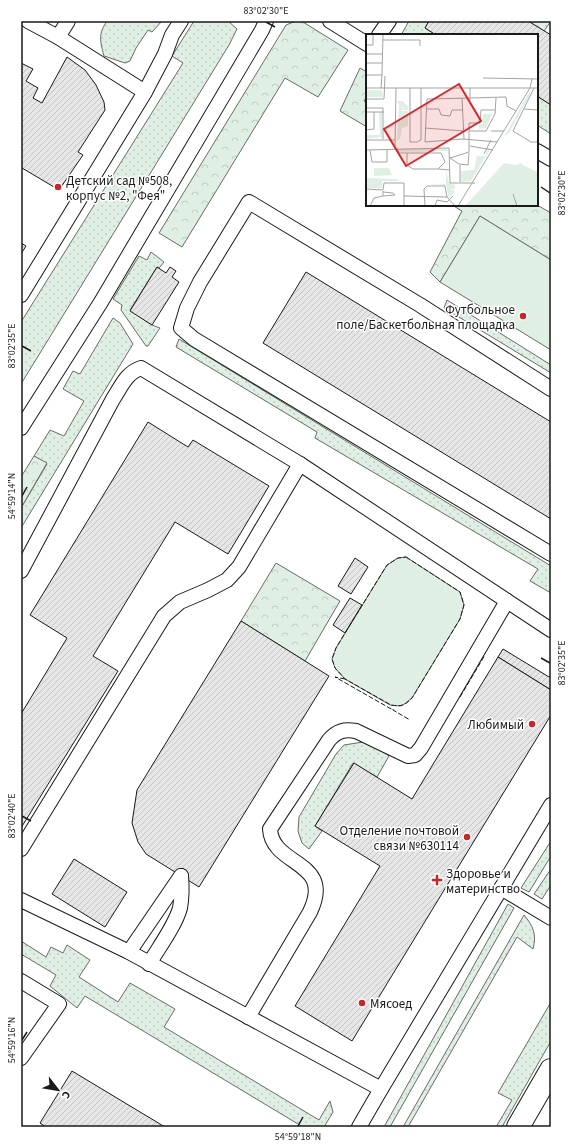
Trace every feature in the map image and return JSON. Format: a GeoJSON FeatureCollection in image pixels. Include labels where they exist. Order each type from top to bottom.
{"type":"FeatureCollection","features":[{"type":"Feature","properties":{"kind":"street"},"geometry":{"type":"LineString","coordinates":[[518,1127],[551,1070]]}},
{"type":"Feature","properties":{"kind":"lane"},"geometry":{"type":"LineString","coordinates":[[28,21],[58,37],[145,92]]}},
{"type":"Feature","properties":{"kind":"lane"},"geometry":{"type":"LineString","coordinates":[[58,37],[68,21]]}},
{"type":"Feature","properties":{"kind":"lane"},"geometry":{"type":"LineString","coordinates":[[21,296],[145,92],[166,54],[172,35],[181,21]]}},
{"type":"Feature","properties":{"kind":"lane"},"geometry":{"type":"LineString","coordinates":[[21,428],[101,302],[266,21]]}},
{"type":"Feature","properties":{"kind":"lane"},"geometry":{"type":"LineString","coordinates":[[330,21],[366,43]]}},
{"type":"Feature","properties":{"kind":"lane"},"geometry":{"type":"LineString","coordinates":[[380,34],[388,21]]}},
{"type":"Feature","properties":{"kind":"lane"},"geometry":{"type":"LineString","coordinates":[[538,152],[551,159]]}},
{"type":"Feature","properties":{"kind":"lane"},"geometry":{"type":"LineString","coordinates":[[551,390],[420,305],[249,202],[200,282],[186,308],[181,328],[194,339],[551,554]]}},
{"type":"Feature","properties":{"kind":"lane"},"geometry":{"type":"LineString","coordinates":[[21,571],[113,399],[128,376],[134,370],[141,368],[300,464],[551,630]]}},
{"type":"Feature","properties":{"kind":"lane"},"geometry":{"type":"LineString","coordinates":[[21,849],[164,616],[180,602],[208,590],[226,580],[239,567],[300,464]]}},
{"type":"Feature","properties":{"kind":"lane"},"geometry":{"type":"LineString","coordinates":[[248,1017],[310,912],[316,893],[315,884],[307,871],[273,844],[270,836],[270,829],[329,740],[338,732],[349,730],[356,731],[408,756],[415,755],[421,748],[507,601]]}},
{"type":"Feature","properties":{"kind":"lane"},"geometry":{"type":"LineString","coordinates":[[359,1127],[500,888],[551,805]]}},
{"type":"Feature","properties":{"kind":"lane"},"geometry":{"type":"LineString","coordinates":[[129,952],[181,876],[182,894],[175,920],[149,964]]}},
{"type":"Feature","properties":{"kind":"lane"},"geometry":{"type":"LineString","coordinates":[[500,888],[551,918]]}},
{"type":"Feature","properties":{"kind":"lane"},"geometry":{"type":"LineString","coordinates":[[21,900],[129,952],[381,1088]]}},
{"type":"Feature","properties":{"kind":"lane"},"geometry":{"type":"LineString","coordinates":[[21,981],[59,1004],[21,1058]]}},
{"type":"Feature","properties":{"kind":"green space"},"geometry":{"type":"Polygon","coordinates":[[[107,21],[162,21],[152,32],[148,30],[136,48],[130,61],[125,63],[104,56],[101,34],[107,21]]]}},
{"type":"Feature","properties":{"kind":"green space"},"geometry":{"type":"Polygon","coordinates":[[[194,21],[228,21],[237,29],[229,45],[21,384],[21,322],[183,63],[172,56],[194,21]]]}},
{"type":"Feature","properties":{"kind":"green space"},"geometry":{"type":"Polygon","coordinates":[[[296,21],[303,22],[348,50],[318,97],[285,78],[182,247],[159,233],[286,25],[296,21]]]}},
{"type":"Feature","properties":{"kind":"green space"},"geometry":{"type":"Polygon","coordinates":[[[409,21],[429,21],[425,28],[434,34],[402,34],[409,21]]]}},
{"type":"Feature","properties":{"kind":"green space"},"geometry":{"type":"Polygon","coordinates":[[[528,21],[551,21],[544,31],[528,21]]]}},
{"type":"Feature","properties":{"kind":"green space"},"geometry":{"type":"Polygon","coordinates":[[[360,68],[366,71],[366,98],[364,101],[366,102],[366,126],[340,111],[360,68]]]}},
{"type":"Feature","properties":{"kind":"green space"},"geometry":{"type":"Polygon","coordinates":[[[538,97],[551,105],[551,134],[538,126],[538,97]]]}},
{"type":"Feature","properties":{"kind":"green space"},"geometry":{"type":"Polygon","coordinates":[[[454,206],[538,206],[551,213],[551,260],[480,216],[440,282],[430,272],[462,211],[454,206]]]}},
{"type":"Feature","properties":{"kind":"green space","name":"Футбольное поле/Баскетбольная площадка"},"geometry":{"type":"Polygon","coordinates":[[[480,216],[551,260],[551,350],[440,282],[480,216]]]}},
{"type":"Feature","properties":{"kind":"green space"},"geometry":{"type":"Polygon","coordinates":[[[151,252],[164,262],[159,268],[157,267],[130,310],[152,325],[160,328],[148,346],[146,346],[121,310],[122,305],[113,299],[139,256],[147,260],[151,252]]]}},
{"type":"Feature","properties":{"kind":"green space"},"geometry":{"type":"Polygon","coordinates":[[[447,300],[551,365],[551,373],[444,308],[447,300]]]}},
{"type":"Feature","properties":{"kind":"green space"},"geometry":{"type":"Polygon","coordinates":[[[113,318],[120,323],[133,344],[21,528],[21,508],[47,464],[34,456],[50,430],[64,436],[84,401],[63,389],[73,371],[80,374],[113,318]]]}},
{"type":"Feature","properties":{"kind":"green space"},"geometry":{"type":"Polygon","coordinates":[[[179,339],[551,566],[551,593],[530,581],[538,569],[315,438],[317,432],[176,347],[179,339]]]}},
{"type":"Feature","properties":{"kind":"green space"},"geometry":{"type":"Polygon","coordinates":[[[34,456],[47,463],[21,508],[21,477],[34,456]]]}},
{"type":"Feature","properties":{"kind":"green space"},"geometry":{"type":"Polygon","coordinates":[[[406,557],[460,592],[464,605],[460,619],[412,698],[400,706],[390,705],[345,679],[335,668],[332,659],[336,648],[387,565],[398,558],[406,557]]]}},
{"type":"Feature","properties":{"kind":"green space"},"geometry":{"type":"Polygon","coordinates":[[[276,563],[340,601],[305,661],[241,621],[276,563]]]}},
{"type":"Feature","properties":{"kind":"green space"},"geometry":{"type":"Polygon","coordinates":[[[363,742],[377,747],[389,756],[377,777],[353,763],[315,826],[322,831],[309,849],[302,843],[298,831],[299,817],[336,754],[344,745],[363,742]]]}},
{"type":"Feature","properties":{"kind":"green space"},"geometry":{"type":"Polygon","coordinates":[[[551,841],[551,856],[529,892],[521,888],[551,841]]]}},
{"type":"Feature","properties":{"kind":"green space"},"geometry":{"type":"Polygon","coordinates":[[[551,869],[551,885],[542,899],[534,894],[551,869]]]}},
{"type":"Feature","properties":{"kind":"green space"},"geometry":{"type":"Polygon","coordinates":[[[508,904],[514,908],[390,1127],[384,1127],[508,904]]]}},
{"type":"Feature","properties":{"kind":"green space"},"geometry":{"type":"Polygon","coordinates":[[[524,915],[533,930],[535,939],[533,949],[517,937],[408,1127],[403,1127],[524,915]]]}},
{"type":"Feature","properties":{"kind":"green space"},"geometry":{"type":"Polygon","coordinates":[[[21,941],[46,957],[51,947],[63,953],[67,945],[90,960],[79,977],[118,1002],[130,983],[175,1009],[164,1027],[319,1120],[330,1101],[333,1112],[324,1127],[303,1127],[85,996],[77,1008],[50,986],[56,975],[21,954],[21,941]]]}},
{"type":"Feature","properties":{"kind":"green space"},"geometry":{"type":"Polygon","coordinates":[[[551,1002],[551,1041],[502,1127],[496,1127],[512,1100],[498,1093],[551,1002]]]}},
{"type":"Feature","properties":{"kind":"building"},"geometry":{"type":"Polygon","coordinates":[[[429,21],[528,21],[551,35],[551,105],[538,97],[538,34],[434,34],[425,28],[429,21]]]}},
{"type":"Feature","properties":{"kind":"building","name":"Детский сад №508, корпус №2, \"Фея\""},"geometry":{"type":"Polygon","coordinates":[[[67,57],[85,70],[96,85],[104,102],[105,110],[78,152],[83,155],[59,190],[22,168],[21,169],[21,63],[33,69],[26,81],[38,88],[33,98],[42,103],[67,57]]]}},
{"type":"Feature","properties":{"kind":"building"},"geometry":{"type":"Polygon","coordinates":[[[21,243],[26,246],[21,254],[21,243]]]}},
{"type":"Feature","properties":{"kind":"building"},"geometry":{"type":"Polygon","coordinates":[[[157,267],[166,273],[170,267],[176,271],[172,277],[179,282],[152,325],[130,311],[157,267]]]}},
{"type":"Feature","properties":{"kind":"building"},"geometry":{"type":"Polygon","coordinates":[[[306,272],[551,422],[551,519],[263,343],[306,272]]]}},
{"type":"Feature","properties":{"kind":"building"},"geometry":{"type":"Polygon","coordinates":[[[148,422],[188,447],[193,440],[269,486],[228,554],[175,522],[93,656],[118,671],[21,828],[21,714],[67,638],[30,615],[148,422]]]}},
{"type":"Feature","properties":{"kind":"building"},"geometry":{"type":"Polygon","coordinates":[[[355,558],[368,567],[351,594],[338,586],[355,558]]]}},
{"type":"Feature","properties":{"kind":"building"},"geometry":{"type":"Polygon","coordinates":[[[350,598],[362,605],[345,633],[333,625],[350,598]]]}},
{"type":"Feature","properties":{"kind":"building"},"geometry":{"type":"Polygon","coordinates":[[[241,621],[329,676],[199,887],[146,854],[138,842],[132,823],[137,790],[241,621]]]}},
{"type":"Feature","properties":{"kind":"building"},"geometry":{"type":"Polygon","coordinates":[[[503,649],[549,677],[551,675],[551,690],[498,657],[503,649]]]}},
{"type":"Feature","properties":{"kind":"building"},"geometry":{"type":"Polygon","coordinates":[[[498,657],[551,690],[551,715],[352,1041],[295,1006],[380,866],[315,826],[354,763],[412,799],[498,657]]]}},
{"type":"Feature","properties":{"kind":"building"},"geometry":{"type":"Polygon","coordinates":[[[74,859],[127,892],[105,927],[52,894],[74,859]]]}},
{"type":"Feature","properties":{"kind":"building"},"geometry":{"type":"Polygon","coordinates":[[[72,1071],[165,1127],[46,1127],[40,1123],[72,1071]]]}},
{"type":"Feature","properties":{"kind":"fence"},"geometry":{"type":"LineString","coordinates":[[406,557],[460,592],[464,605],[460,619],[412,698],[401,706],[395,706],[345,679],[335,668],[332,659],[336,648],[387,565],[398,558],[406,557]]}},
{"type":"Feature","properties":{"kind":"fence"},"geometry":{"type":"LineString","coordinates":[[460,697],[485,655]]}},
{"type":"Feature","properties":{"kind":"fence"},"geometry":{"type":"LineString","coordinates":[[345,679],[335,677],[393,710]]}},
{"type":"Feature","properties":{"kind":"fence"},"geometry":{"type":"LineString","coordinates":[[393,709],[410,720]]}},
{"type":"Feature","properties":{"kind":"place","name":"Детский сад №508, корпус №2, \"Фея\""},"geometry":{"type":"Point","coordinates":[58,187]}},
{"type":"Feature","properties":{"kind":"place","name":"Футбольное поле/Баскетбольная площадка"},"geometry":{"type":"Point","coordinates":[523,316]}},
{"type":"Feature","properties":{"kind":"place","name":"Любимый"},"geometry":{"type":"Point","coordinates":[532,724]}},
{"type":"Feature","properties":{"kind":"place","name":"Отделение почтовой связи №630114"},"geometry":{"type":"Point","coordinates":[467,837]}},
{"type":"Feature","properties":{"kind":"place","name":"Здоровье и материнство"},"geometry":{"type":"Point","coordinates":[437,880]}},
{"type":"Feature","properties":{"kind":"place","name":"Мясоед"},"geometry":{"type":"Point","coordinates":[362,1003]}}]}
